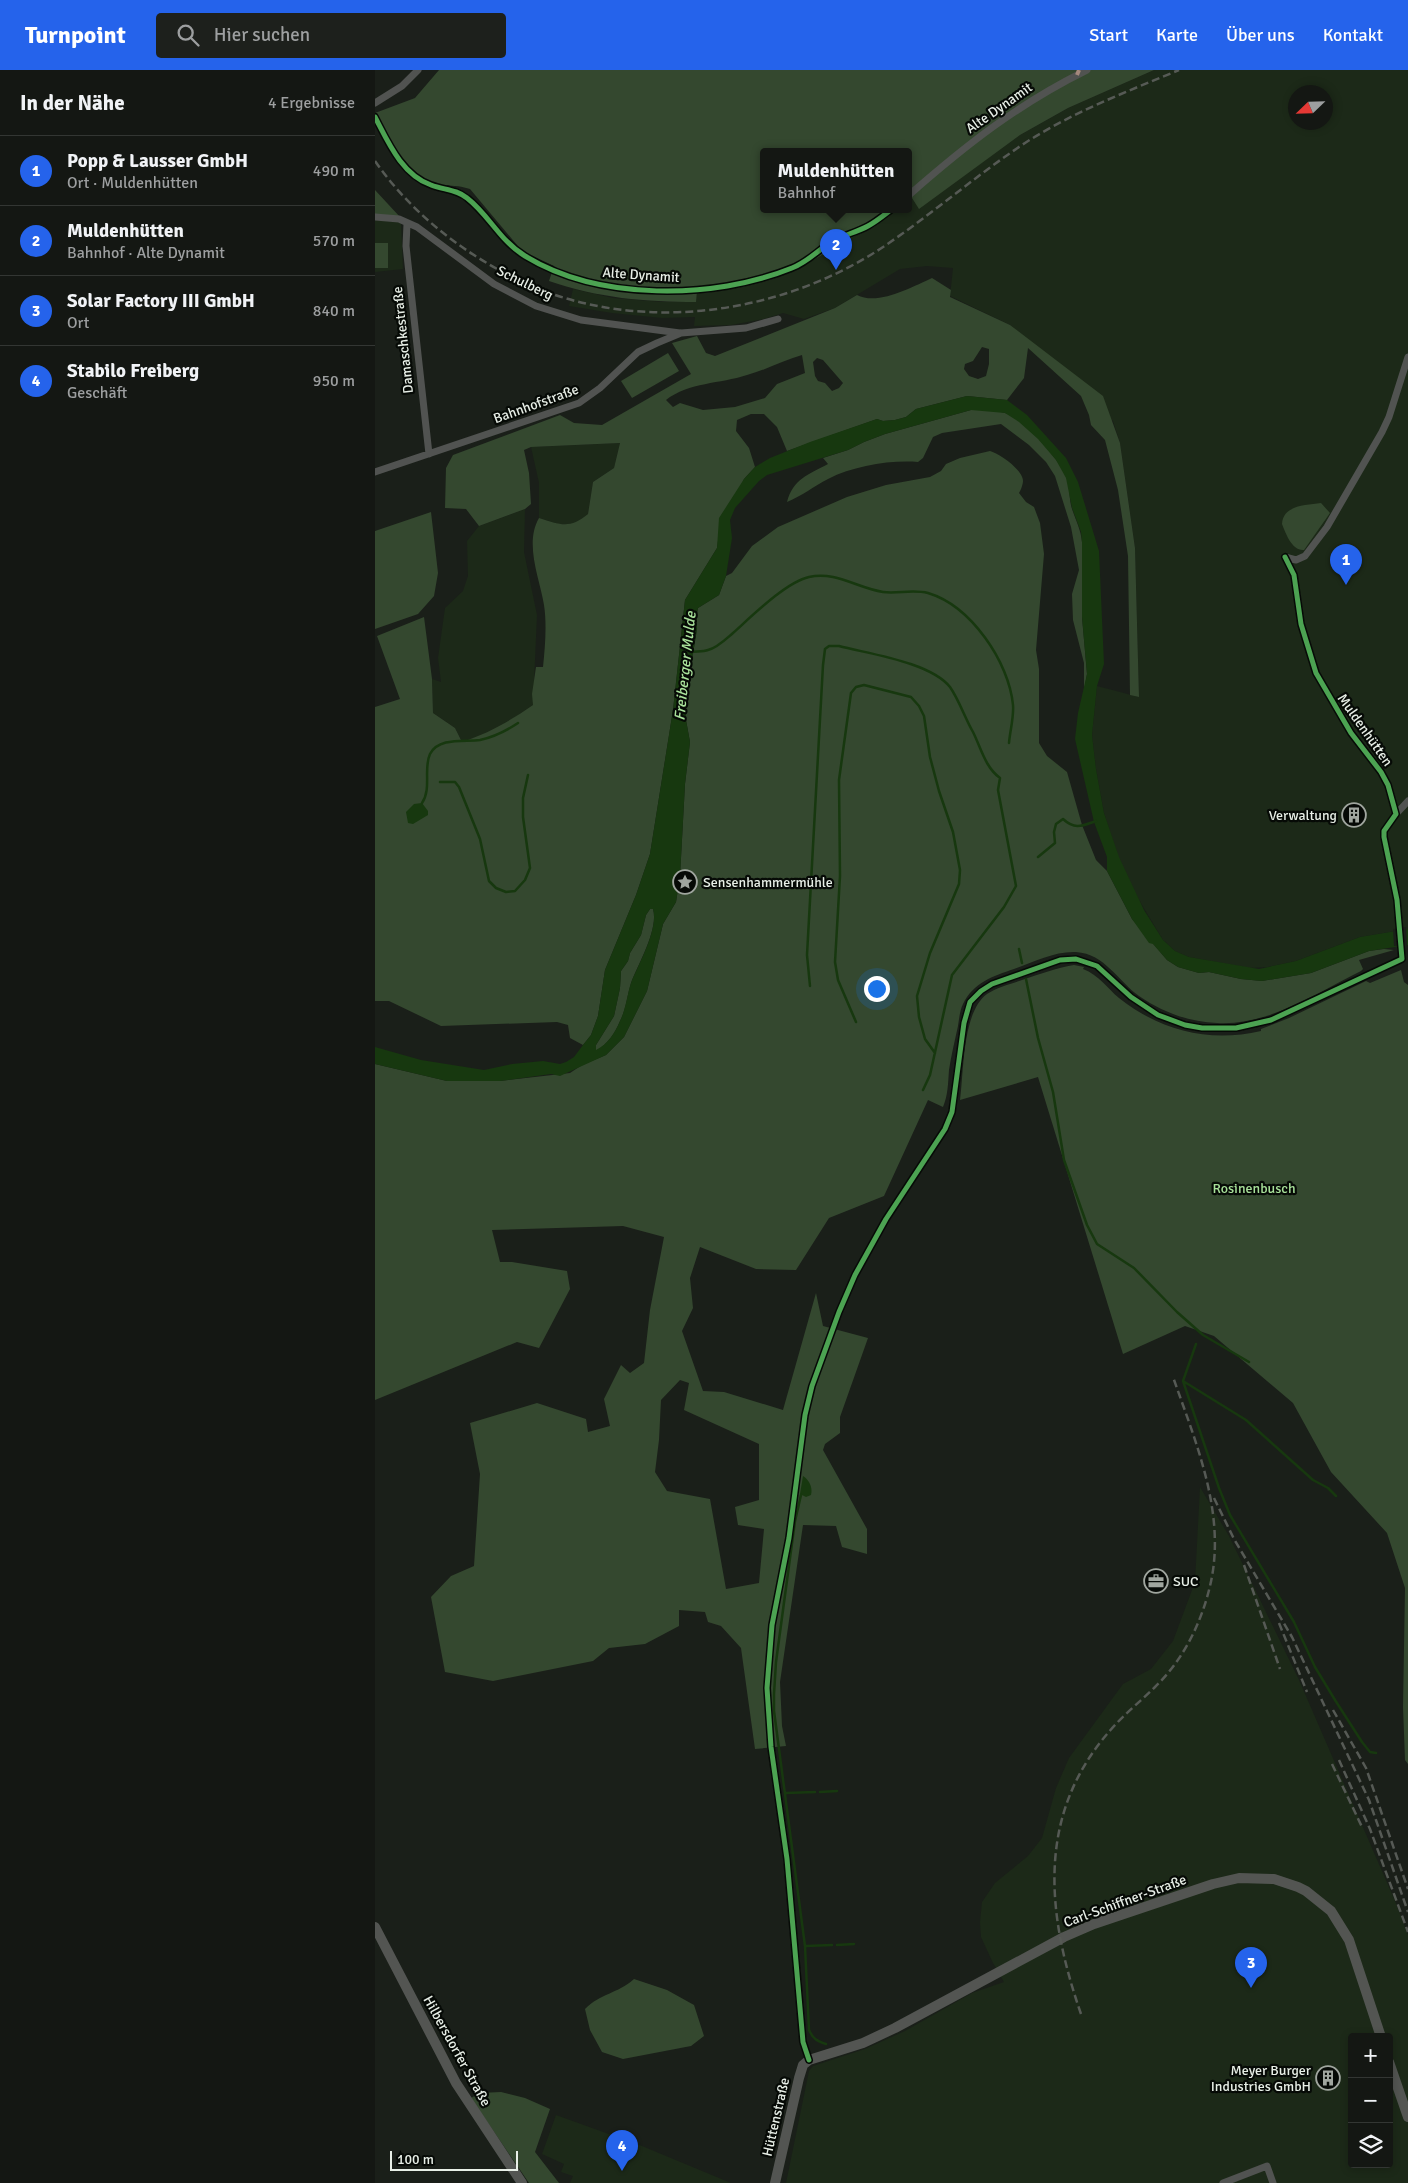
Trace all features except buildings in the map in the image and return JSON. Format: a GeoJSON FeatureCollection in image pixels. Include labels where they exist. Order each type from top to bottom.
{"type":"FeatureCollection","features":[{"type":"Feature","properties":{"kind":"main road","name":"Carl-Schiffner-Straße"},"geometry":{"type":"LineString","coordinates":[[809,2060],[863,2043],[895,2028],[1064,1937],[1094,1924],[1213,1884],[1239,1878],[1274,1879],[1298,1886],[1331,1911],[1349,1940],[1380,2033]]}},
{"type":"Feature","properties":{"kind":"main road","name":"Hilbersdorfer Straße"},"geometry":{"type":"LineString","coordinates":[[375,1927],[456,2083],[523,2183]]}},
{"type":"Feature","properties":{"kind":"main road","name":"Hüttenstraße"},"geometry":{"type":"LineString","coordinates":[[775,2183],[797,2083],[803,2065],[809,2060]]}},
{"type":"Feature","properties":{"kind":"main road"},"geometry":{"type":"LineString","coordinates":[[1393,2074],[1408,2117]]}},
{"type":"Feature","properties":{"kind":"street"},"geometry":{"type":"LineString","coordinates":[[375,103],[402,86],[418,70]]}},
{"type":"Feature","properties":{"kind":"street","name":"Alte Dynamit"},"geometry":{"type":"LineString","coordinates":[[912,193],[993,126],[1046,91],[1087,70]]}},
{"type":"Feature","properties":{"kind":"street","name":"Alte Dynamit"},"geometry":{"type":"LineString","coordinates":[[375,117],[393,151],[406,168],[419,179],[431,185],[453,190],[467,198],[505,241],[532,261],[570,277],[600,285],[648,290],[699,290],[730,286],[769,276],[801,264],[833,241],[867,226],[887,213]]}},
{"type":"Feature","properties":{"kind":"street","name":"Schulberg"},"geometry":{"type":"LineString","coordinates":[[375,217],[399,219],[417,227],[429,234],[456,258],[494,284],[536,306],[581,320],[681,333]]}},
{"type":"Feature","properties":{"kind":"street","name":"Damaschkestraße"},"geometry":{"type":"LineString","coordinates":[[407,224],[407,256],[429,454]]}},
{"type":"Feature","properties":{"kind":"street","name":"Bahnhofstraße"},"geometry":{"type":"LineString","coordinates":[[375,472],[579,403],[591,397],[638,352],[681,333],[747,328],[778,319]]}},
{"type":"Feature","properties":{"kind":"street","name":"Muldenhütten"},"geometry":{"type":"LineString","coordinates":[[1395,814],[1388,785],[1381,772],[1351,733],[1316,673],[1301,624],[1294,575],[1285,556],[1295,560],[1305,556],[1327,527],[1389,417],[1408,357]]}},
{"type":"Feature","properties":{"kind":"street"},"geometry":{"type":"LineString","coordinates":[[809,2060],[803,2042],[787,1860],[769,1720],[768,1664],[772,1625],[789,1538],[805,1416],[812,1386],[839,1312],[855,1275],[886,1219],[945,1129],[952,1112],[964,1023],[970,1002],[981,990],[992,984],[1060,960],[1077,959],[1097,966],[1131,997],[1164,1018],[1202,1028],[1236,1028],[1271,1020],[1402,959],[1397,900],[1384,831],[1395,814],[1408,801]]}},
{"type":"Feature","properties":{"kind":"street"},"geometry":{"type":"LineString","coordinates":[[1223,2183],[1267,2166],[1273,2183]]}},
{"type":"Feature","properties":{"kind":"shaded area"},"geometry":{"type":"Polygon","coordinates":[[[1154,70],[1408,70],[1408,929],[1360,937],[1296,961],[1268,967],[1249,968],[1189,957],[1175,951],[1163,940],[1130,885],[1118,857],[1104,813],[1092,735],[1097,686],[1139,697],[1135,548],[1120,443],[1113,421],[1010,325],[950,296],[953,268],[927,266],[900,269],[835,308],[804,319],[783,313],[764,319],[731,325],[694,326],[695,317],[662,318],[569,306],[573,289],[613,298],[662,302],[696,302],[696,291],[851,238],[874,227],[893,213],[912,213],[912,198],[927,186],[954,182],[1020,135],[1068,108],[1154,70]]]}},
{"type":"Feature","properties":{"kind":"shaded area"},"geometry":{"type":"Polygon","coordinates":[[[375,220],[399,222],[401,224],[403,269],[375,272],[375,220]]]}},
{"type":"Feature","properties":{"kind":"shaded area"},"geometry":{"type":"Polygon","coordinates":[[[620,443],[614,468],[593,482],[588,514],[576,524],[558,524],[539,518],[539,483],[531,447],[620,443]]]}},
{"type":"Feature","properties":{"kind":"shaded area"},"geometry":{"type":"Polygon","coordinates":[[[525,509],[524,552],[537,615],[533,705],[487,734],[462,742],[455,728],[433,713],[432,679],[441,682],[438,658],[445,608],[463,591],[468,576],[467,541],[479,526],[525,509]]]}},
{"type":"Feature","properties":{"kind":"shaded area"},"geometry":{"type":"Polygon","coordinates":[[[1200,1487],[1229,1536],[1299,1680],[1408,1935],[1408,2183],[786,2183],[809,2071],[813,2066],[865,2049],[905,2031],[972,1993],[1004,1982],[981,1937],[982,1902],[995,1883],[1028,1856],[1042,1838],[1056,1788],[1069,1758],[1123,1684],[1151,1669],[1173,1641],[1195,1582],[1200,1487]]]}},
{"type":"Feature","properties":{"kind":"shaded area"},"geometry":{"type":"Polygon","coordinates":[[[556,2115],[642,2146],[731,2183],[570,2183],[573,2176],[561,2172],[564,2164],[542,2154],[556,2115]]]}},
{"type":"Feature","properties":{"kind":"green space"},"geometry":{"type":"Polygon","coordinates":[[[439,70],[1154,70],[1068,108],[1020,135],[919,209],[912,198],[912,148],[760,148],[760,213],[893,213],[874,227],[808,263],[772,278],[697,291],[696,302],[622,298],[567,287],[549,281],[554,266],[522,251],[470,189],[424,182],[409,171],[402,162],[375,117],[375,113],[415,98],[439,70]]]}},
{"type":"Feature","properties":{"kind":"green space"},"geometry":{"type":"Polygon","coordinates":[[[375,190],[400,217],[375,214],[375,190]]]}},
{"type":"Feature","properties":{"kind":"green space"},"geometry":{"type":"Polygon","coordinates":[[[375,243],[388,243],[388,268],[375,268],[375,243]]]}},
{"type":"Feature","properties":{"kind":"green space"},"geometry":{"type":"Polygon","coordinates":[[[932,278],[951,290],[950,297],[1010,325],[1103,396],[1120,443],[1135,548],[1139,697],[1130,695],[1128,556],[1118,490],[1105,440],[1091,425],[1081,396],[1028,348],[1024,378],[1007,400],[967,396],[916,409],[906,417],[895,420],[883,421],[877,419],[787,451],[777,427],[764,414],[751,414],[737,420],[736,431],[749,448],[755,467],[744,479],[719,534],[717,548],[685,600],[673,710],[650,854],[636,895],[605,970],[598,1016],[591,1035],[583,1045],[570,1038],[568,1025],[557,1022],[441,1026],[389,1001],[375,1001],[375,707],[400,699],[377,636],[424,617],[432,679],[433,713],[455,728],[462,742],[499,726],[533,705],[532,694],[536,667],[543,667],[546,628],[544,605],[534,562],[533,539],[535,528],[539,518],[559,524],[570,524],[588,514],[593,482],[614,468],[620,443],[531,447],[524,450],[529,473],[531,504],[525,509],[479,526],[466,509],[445,508],[446,468],[453,455],[560,415],[574,423],[602,425],[691,374],[672,343],[697,336],[706,353],[715,356],[835,308],[857,295],[865,298],[885,297],[932,278]],[[982,347],[973,361],[965,364],[964,369],[969,376],[978,379],[986,376],[989,364],[989,349],[982,347]],[[802,355],[754,373],[685,390],[666,400],[673,407],[680,403],[703,410],[735,407],[765,398],[777,384],[805,373],[802,355]],[[817,358],[813,362],[815,376],[818,381],[825,383],[832,391],[839,388],[843,383],[823,360],[817,358]]]}},
{"type":"Feature","properties":{"kind":"green space"},"geometry":{"type":"Polygon","coordinates":[[[668,353],[679,371],[632,398],[621,381],[668,353]]]}},
{"type":"Feature","properties":{"kind":"green space"},"geometry":{"type":"Polygon","coordinates":[[[971,410],[1005,413],[1013,417],[1041,441],[1057,461],[1067,479],[1071,506],[1082,542],[1082,617],[1087,674],[1084,691],[1084,663],[1073,620],[1072,594],[1079,570],[1071,527],[1055,476],[1046,462],[1029,445],[1001,424],[942,433],[933,437],[923,458],[918,462],[884,463],[860,467],[838,474],[787,502],[793,488],[802,478],[828,464],[823,458],[848,450],[885,434],[971,410]]]}},
{"type":"Feature","properties":{"kind":"green space"},"geometry":{"type":"Polygon","coordinates":[[[990,451],[1010,463],[1022,477],[1023,484],[1019,493],[1026,502],[1034,507],[1040,523],[1044,554],[1036,650],[1039,669],[1039,743],[1047,756],[1067,772],[1082,825],[1096,860],[1107,871],[1132,919],[1167,960],[1178,967],[1199,973],[1209,972],[1241,979],[1262,981],[1311,973],[1369,951],[1394,950],[1359,960],[1363,969],[1361,971],[1310,998],[1273,1014],[1236,1023],[1196,1021],[1157,1007],[1131,990],[1103,963],[1086,954],[1068,952],[1052,955],[999,974],[984,981],[972,991],[963,1004],[943,1107],[928,1100],[884,1196],[829,1218],[796,1270],[756,1269],[700,1247],[690,1278],[693,1308],[682,1331],[703,1391],[724,1392],[783,1410],[816,1293],[823,1326],[868,1338],[840,1417],[840,1433],[825,1444],[823,1450],[867,1529],[867,1554],[842,1547],[836,1526],[803,1525],[780,1682],[782,1726],[786,1746],[755,1749],[741,1648],[721,1626],[708,1622],[705,1612],[679,1610],[679,1626],[645,1644],[609,1648],[593,1661],[493,1681],[445,1672],[431,1597],[451,1576],[474,1566],[480,1474],[470,1423],[537,1403],[586,1419],[588,1432],[610,1426],[604,1399],[621,1365],[630,1373],[644,1363],[650,1310],[664,1237],[623,1226],[492,1230],[500,1262],[512,1262],[567,1271],[570,1289],[539,1348],[517,1342],[375,1400],[375,1064],[447,1081],[500,1081],[570,1073],[582,1065],[606,1055],[624,1037],[647,991],[663,924],[676,902],[680,876],[685,784],[690,742],[686,720],[686,697],[697,629],[696,618],[698,608],[719,595],[726,576],[732,573],[752,546],[778,527],[847,497],[886,485],[930,477],[941,471],[946,464],[960,458],[990,451]],[[680,1380],[661,1400],[655,1472],[667,1491],[710,1499],[726,1589],[759,1583],[764,1529],[738,1525],[735,1507],[759,1500],[759,1444],[684,1410],[689,1383],[680,1380]]]}},
{"type":"Feature","properties":{"kind":"green space"},"geometry":{"type":"Polygon","coordinates":[[[1321,503],[1330,513],[1304,550],[1296,548],[1285,532],[1282,524],[1283,518],[1286,513],[1296,507],[1321,503]]]}},
{"type":"Feature","properties":{"kind":"green space"},"geometry":{"type":"Polygon","coordinates":[[[431,512],[438,573],[434,596],[418,614],[375,629],[375,531],[431,512]]]}},
{"type":"Feature","properties":{"kind":"green space"},"geometry":{"type":"Polygon","coordinates":[[[650,909],[653,909],[654,917],[651,936],[631,983],[622,1017],[611,1038],[596,1051],[596,1045],[614,1016],[620,988],[621,971],[641,935],[646,915],[650,909]]]}},
{"type":"Feature","properties":{"kind":"green space","name":"Rosinenbusch"},"geometry":{"type":"Polygon","coordinates":[[[1074,965],[1084,967],[1083,969],[1098,978],[1119,998],[1152,1019],[1169,1026],[1204,1035],[1223,1036],[1261,1031],[1261,1029],[1289,1018],[1366,981],[1370,983],[1401,970],[1404,982],[1408,985],[1408,1764],[1405,1760],[1403,1707],[1405,1588],[1387,1533],[1331,1472],[1293,1403],[1214,1336],[1185,1326],[1123,1354],[1038,1077],[960,1100],[966,1043],[973,1014],[979,1003],[987,994],[1000,988],[1048,971],[1074,965]]]}},
{"type":"Feature","properties":{"kind":"green space"},"geometry":{"type":"Polygon","coordinates":[[[634,1979],[667,1990],[694,2005],[704,2036],[691,2046],[623,2059],[602,2052],[590,2030],[585,2009],[634,1979]]]}},
{"type":"Feature","properties":{"kind":"green space"},"geometry":{"type":"Polygon","coordinates":[[[501,2092],[525,2098],[550,2109],[535,2152],[559,2183],[529,2183],[471,2098],[480,2093],[501,2092]]]}},
{"type":"Feature","properties":{"kind":"water","name":"Freiberger Mulde"},"geometry":{"type":"Polygon","coordinates":[[[967,396],[1007,400],[1027,415],[1066,458],[1078,482],[1099,551],[1104,664],[1097,686],[1092,735],[1104,813],[1119,857],[1144,910],[1163,940],[1175,951],[1189,957],[1259,969],[1296,961],[1360,937],[1408,929],[1408,945],[1369,951],[1311,973],[1262,981],[1241,979],[1209,972],[1199,973],[1178,967],[1167,960],[1153,944],[1149,943],[1132,919],[1107,871],[1107,857],[1094,822],[1075,739],[1078,713],[1087,674],[1082,617],[1081,532],[1072,508],[1066,478],[1056,460],[1038,439],[1019,422],[1005,413],[971,410],[885,434],[848,450],[767,475],[759,481],[735,508],[730,520],[732,538],[726,576],[719,595],[698,608],[696,618],[697,629],[686,697],[686,720],[690,742],[685,784],[680,876],[676,902],[663,924],[647,991],[624,1037],[606,1055],[560,1076],[551,1074],[500,1081],[447,1081],[375,1064],[375,1047],[421,1060],[484,1070],[512,1064],[543,1061],[560,1064],[574,1057],[591,1035],[598,1016],[605,970],[636,895],[650,854],[673,710],[685,600],[717,548],[719,518],[744,479],[755,467],[770,458],[877,419],[883,421],[906,417],[916,409],[967,396]],[[650,909],[646,915],[641,935],[621,971],[620,988],[614,1016],[596,1045],[596,1050],[611,1038],[622,1016],[631,983],[651,936],[654,917],[653,909],[650,909]]]}},
{"type":"Feature","properties":{"kind":"water"},"geometry":{"type":"Polygon","coordinates":[[[422,803],[428,811],[428,815],[413,824],[408,823],[406,812],[414,804],[422,803]]]}},
{"type":"Feature","properties":{"kind":"water"},"geometry":{"type":"Polygon","coordinates":[[[803,1476],[811,1487],[811,1495],[806,1497],[800,1494],[803,1476]]]}},
{"type":"Feature","properties":{"kind":"pier"},"geometry":{"type":"Polygon","coordinates":[[[1406,927],[1407,945],[1394,946],[1393,929],[1406,927]]]}},
{"type":"Feature","properties":{"kind":"waterway","name":"Freiberger Mulde"},"geometry":{"type":"LineString","coordinates":[[690,652],[706,651],[718,645],[780,593],[800,580],[809,577],[828,576],[883,592],[916,591],[928,593],[944,600],[959,610],[973,623],[996,654],[1010,688],[1013,705],[1009,743]]}},
{"type":"Feature","properties":{"kind":"waterway"},"geometry":{"type":"LineString","coordinates":[[810,986],[807,955],[823,665],[825,649],[829,646],[839,646],[914,665],[941,678],[953,692],[987,763],[1000,778],[998,790],[1016,886],[1004,907],[952,975],[930,1075],[923,1090]]}},
{"type":"Feature","properties":{"kind":"waterway"},"geometry":{"type":"LineString","coordinates":[[856,1022],[838,980],[835,962],[840,876],[839,780],[851,693],[856,687],[864,685],[911,697],[919,706],[924,716],[930,757],[939,791],[953,832],[960,870],[959,884],[930,953],[917,996],[919,1017],[925,1039],[935,1053]]}},
{"type":"Feature","properties":{"kind":"waterway"},"geometry":{"type":"LineString","coordinates":[[422,803],[427,785],[428,760],[434,749],[446,743],[485,739],[518,723]]}},
{"type":"Feature","properties":{"kind":"waterway"},"geometry":{"type":"LineString","coordinates":[[440,782],[455,782],[459,787],[480,839],[489,881],[496,888],[506,892],[515,891],[525,880],[530,868],[523,817],[523,798],[528,775]]}},
{"type":"Feature","properties":{"kind":"waterway"},"geometry":{"type":"LineString","coordinates":[[1038,857],[1055,843],[1054,832],[1056,824],[1063,819],[1075,826],[1096,821]]}},
{"type":"Feature","properties":{"kind":"waterway"},"geometry":{"type":"LineString","coordinates":[[1019,949],[1022,963]]}},
{"type":"Feature","properties":{"kind":"waterway"},"geometry":{"type":"LineString","coordinates":[[1026,979],[1038,1038],[1053,1092],[1064,1160],[1087,1225],[1097,1244],[1134,1268],[1177,1312],[1203,1335],[1249,1362]]}},
{"type":"Feature","properties":{"kind":"waterway"},"geometry":{"type":"LineString","coordinates":[[1196,1344],[1183,1381],[1230,1515],[1294,1622],[1315,1667],[1335,1700],[1362,1742],[1370,1752],[1376,1753]]}},
{"type":"Feature","properties":{"kind":"waterway"},"geometry":{"type":"LineString","coordinates":[[1183,1381],[1246,1420],[1313,1480],[1328,1488],[1336,1496]]}},
{"type":"Feature","properties":{"kind":"waterway"},"geometry":{"type":"LineString","coordinates":[[801,1495],[795,1521],[776,1662],[774,1711],[805,1946],[809,2030],[812,2036],[826,2044]]}},
{"type":"Feature","properties":{"kind":"waterway"},"geometry":{"type":"LineString","coordinates":[[820,1792],[837,1791]]}},
{"type":"Feature","properties":{"kind":"waterway"},"geometry":{"type":"LineString","coordinates":[[786,1793],[815,1792]]}},
{"type":"Feature","properties":{"kind":"waterway"},"geometry":{"type":"LineString","coordinates":[[837,1945],[854,1944]]}},
{"type":"Feature","properties":{"kind":"waterway"},"geometry":{"type":"LineString","coordinates":[[806,1946],[832,1945]]}},
{"type":"Feature","properties":{"kind":"railway"},"geometry":{"type":"LineString","coordinates":[[375,161],[409,203],[450,238],[496,268],[544,291],[586,304],[629,311],[673,312],[717,309],[760,301],[802,288],[842,271],[899,236],[1006,156],[1043,132],[1100,103],[1179,70]]}},
{"type":"Feature","properties":{"kind":"railway"},"geometry":{"type":"LineString","coordinates":[[1081,2014],[1060,1937],[1055,1899],[1055,1862],[1060,1826],[1072,1791],[1090,1757],[1116,1724],[1165,1676],[1190,1641],[1202,1614],[1210,1586],[1214,1559],[1215,1533],[1212,1506],[1199,1453],[1173,1377]]}},
{"type":"Feature","properties":{"kind":"railway"},"geometry":{"type":"LineString","coordinates":[[1214,1498],[1234,1539],[1292,1637],[1369,1800],[1408,1912]]}},
{"type":"Feature","properties":{"kind":"railway"},"geometry":{"type":"LineString","coordinates":[[1244,1565],[1280,1669]]}},
{"type":"Feature","properties":{"kind":"railway"},"geometry":{"type":"LineString","coordinates":[[1279,1623],[1307,1692]]}},
{"type":"Feature","properties":{"kind":"railway"},"geometry":{"type":"LineString","coordinates":[[1333,1710],[1366,1768],[1408,1889]]}},
{"type":"Feature","properties":{"kind":"railway"},"geometry":{"type":"LineString","coordinates":[[1339,1760],[1370,1829],[1408,1932]]}},
{"type":"Feature","properties":{"kind":"railway"},"geometry":{"type":"LineString","coordinates":[[1332,1764],[1362,1827]]}},
{"type":"Feature","properties":{"kind":"marked path"},"geometry":{"type":"LineString","coordinates":[[1077,75],[1079,70]]}},
{"type":"Feature","properties":{"kind":"cycle path"},"geometry":{"type":"LineString","coordinates":[[375,117],[397,157],[412,174],[431,185],[463,195],[482,212],[501,236],[516,250],[554,271],[587,281],[621,288],[657,291],[692,290],[727,286],[761,279],[798,265],[833,241],[868,226],[887,213]]}},
{"type":"Feature","properties":{"kind":"cycle path"},"geometry":{"type":"LineString","coordinates":[[809,2060],[803,2042],[787,1859],[771,1747],[767,1688],[772,1625],[789,1538],[805,1415],[812,1386],[839,1312],[855,1275],[886,1219],[945,1129],[952,1112],[964,1023],[970,1002],[981,991],[992,984],[1060,960],[1076,959],[1097,966],[1131,997],[1158,1015],[1185,1025],[1202,1028],[1236,1028],[1271,1020],[1402,959],[1397,900],[1384,837],[1384,831],[1396,814],[1388,785],[1381,772],[1351,733],[1316,673],[1301,624],[1294,575],[1285,557]]}},
{"type":"Feature","properties":{"kind":"place","name":"Muldenhütten"},"geometry":{"type":"Point","coordinates":[836,270]}},
{"type":"Feature","properties":{"kind":"place","name":"Popp & Lausser GmbH"},"geometry":{"type":"Point","coordinates":[1346,585]}},
{"type":"Feature","properties":{"kind":"place","name":"Verwaltung"},"geometry":{"type":"Point","coordinates":[1354,815]}},
{"type":"Feature","properties":{"kind":"place","name":"Sensenhammermühle"},"geometry":{"type":"Point","coordinates":[685,882]}},
{"type":"Feature","properties":{"kind":"place","name":"SUC"},"geometry":{"type":"Point","coordinates":[1156,1581]}},
{"type":"Feature","properties":{"kind":"place","name":"Solar Factory III GmbH"},"geometry":{"type":"Point","coordinates":[1251,1988]}},
{"type":"Feature","properties":{"kind":"place","name":"Meyer Burger Industries GmbH"},"geometry":{"type":"Point","coordinates":[1328,2078]}},
{"type":"Feature","properties":{"kind":"place","name":"Stabilo Freiberg"},"geometry":{"type":"Point","coordinates":[622,2171]}}]}
